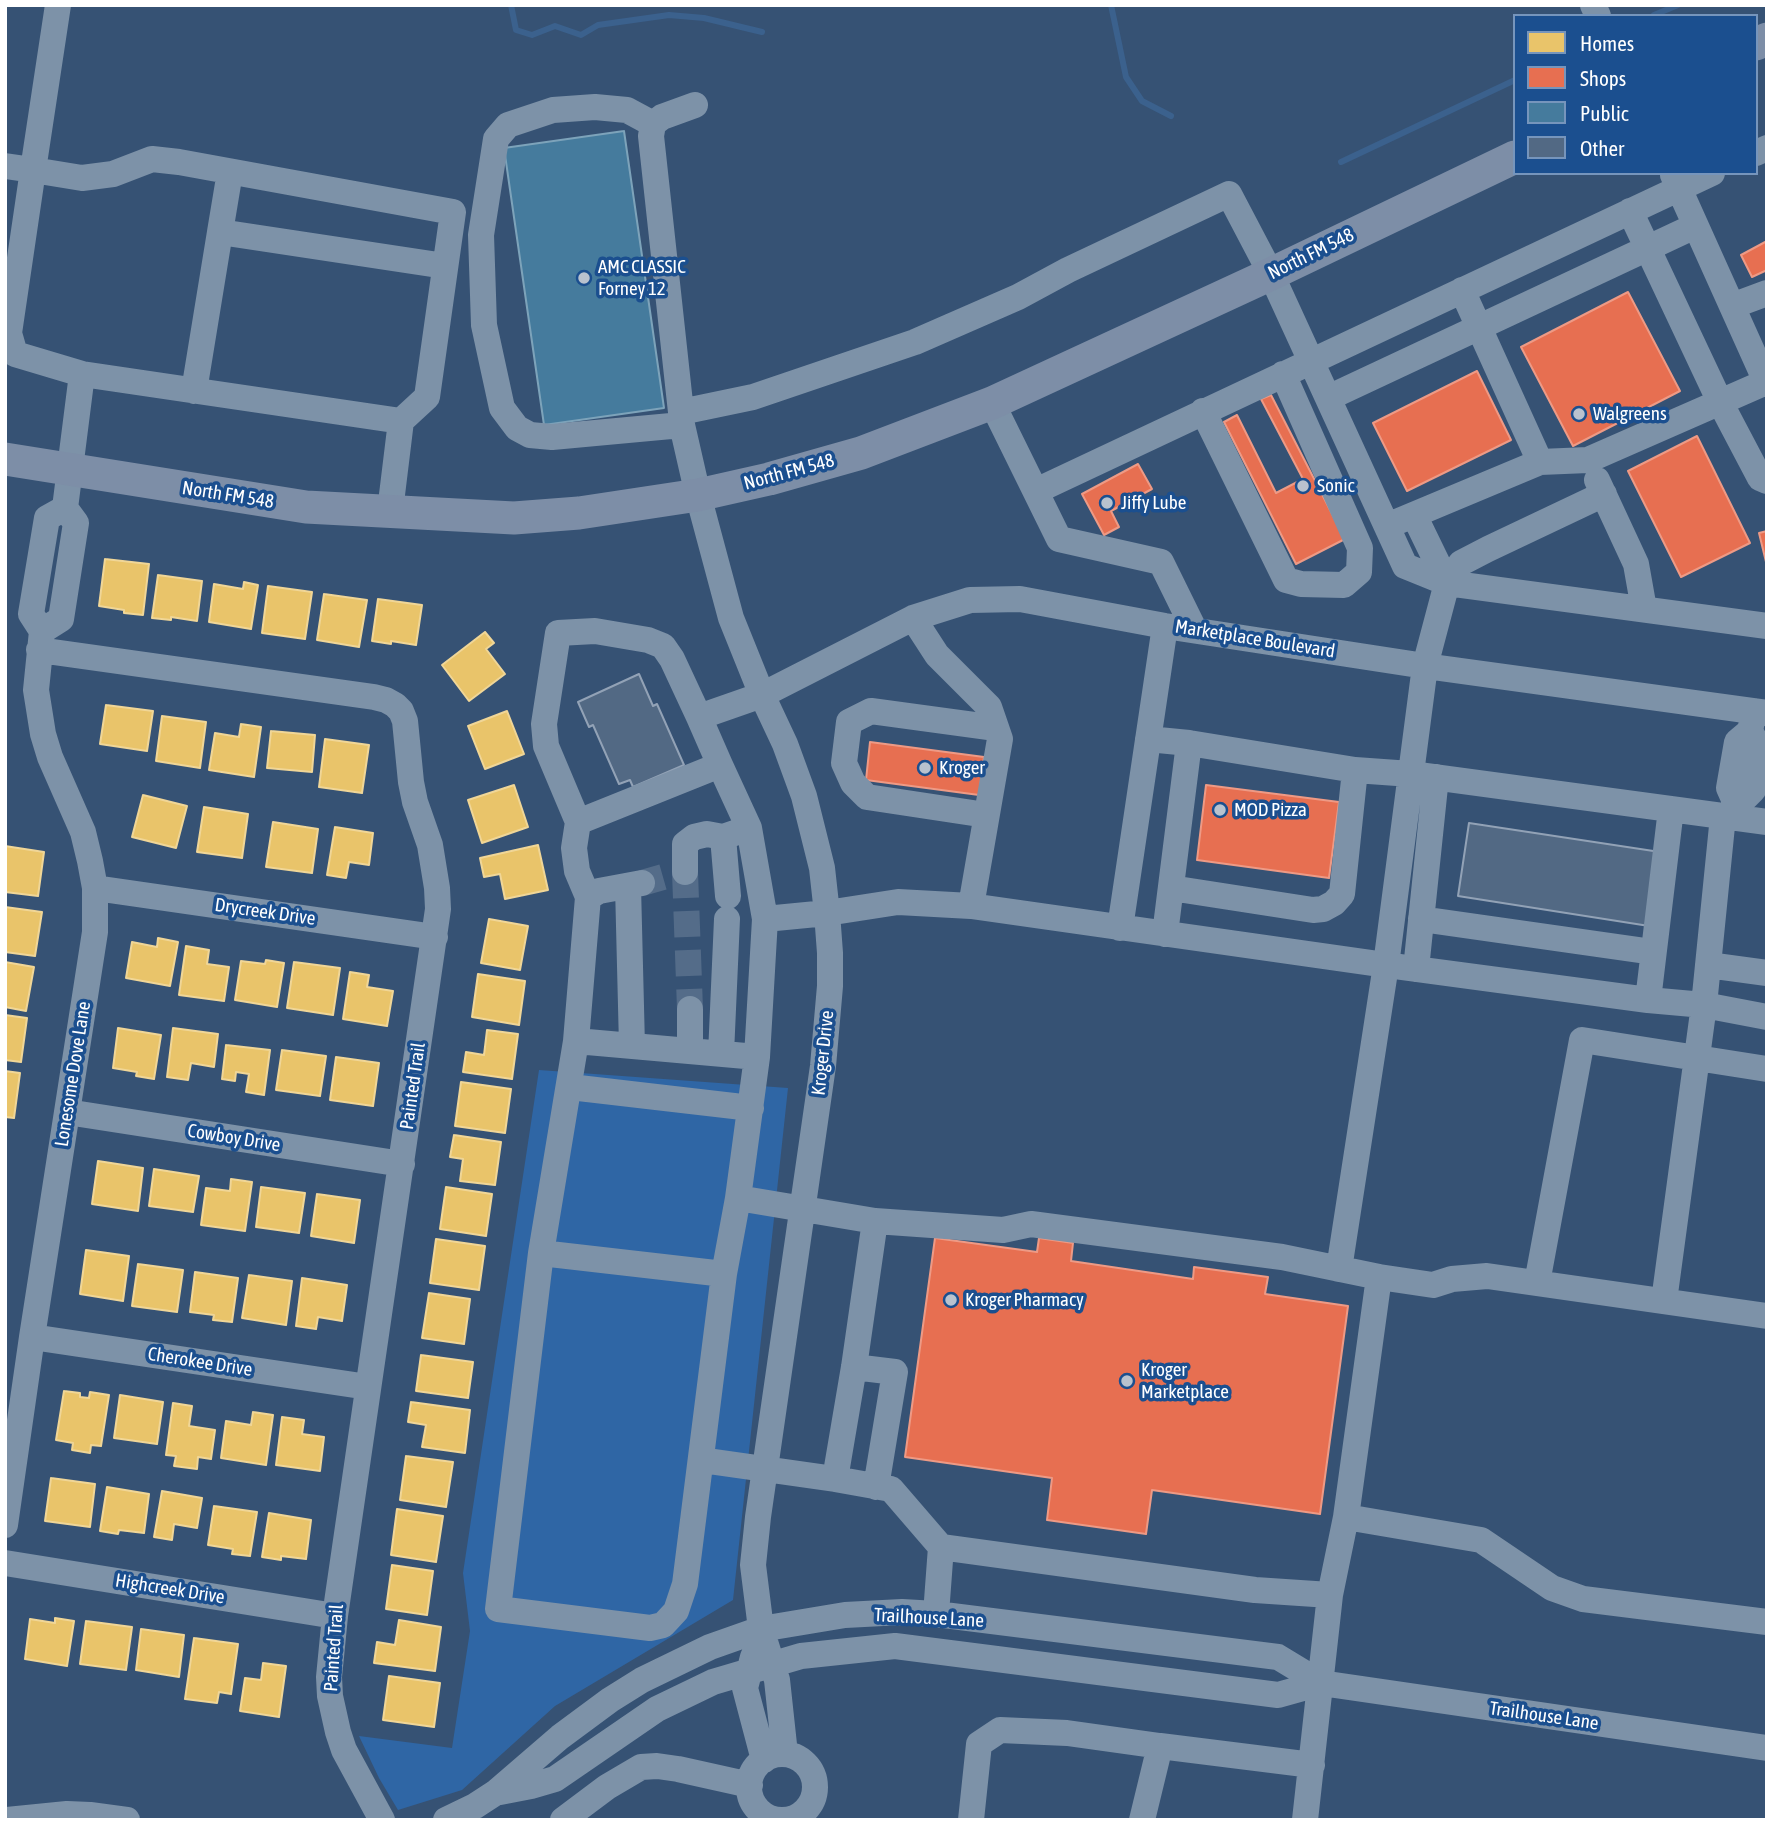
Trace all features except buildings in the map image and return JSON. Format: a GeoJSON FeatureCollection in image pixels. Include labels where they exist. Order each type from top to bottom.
{"type":"FeatureCollection","features":[{"type":"Feature","properties":{"kind":"main road","name":"North FM 548"},"geometry":{"type":"LineString","coordinates":[[5,459],[306,507],[514,518],[579,513],[698,495],[862,453],[992,403],[1513,158]]}},
{"type":"Feature","properties":{"kind":"street"},"geometry":{"type":"LineString","coordinates":[[58,5],[9,333],[15,354],[82,374],[401,421]]}},
{"type":"Feature","properties":{"kind":"street"},"geometry":{"type":"LineString","coordinates":[[695,105],[662,117],[653,124],[627,110],[595,107],[553,110],[508,125],[496,139],[481,235],[484,326],[502,408],[517,428],[530,435],[552,437],[682,419],[915,342],[1018,296],[1229,194],[1270,274],[1405,566],[1447,583],[1767,626]]}},
{"type":"Feature","properties":{"kind":"street","name":"Kroger Drive"},"geometry":{"type":"LineString","coordinates":[[653,124],[651,136],[682,419],[698,495],[731,618],[785,744],[804,796],[822,867],[830,953],[828,1022],[753,1565],[761,1629],[760,1668],[777,1680],[774,1757]]}},
{"type":"Feature","properties":{"kind":"street"},"geometry":{"type":"LineString","coordinates":[[5,166],[82,178],[113,174],[152,159],[453,212],[427,397],[401,421],[390,511]]}},
{"type":"Feature","properties":{"kind":"street"},"geometry":{"type":"LineString","coordinates":[[194,391],[230,172]]}},
{"type":"Feature","properties":{"kind":"street"},"geometry":{"type":"LineString","coordinates":[[1036,491],[1630,211],[1675,181],[1704,175]]}},
{"type":"Feature","properties":{"kind":"street"},"geometry":{"type":"LineString","coordinates":[[1350,526],[1413,514],[1540,462],[1588,460],[1766,383],[1675,181]]}},
{"type":"Feature","properties":{"kind":"street"},"geometry":{"type":"LineString","coordinates":[[1630,211],[1720,402],[1760,478],[1767,481]]}},
{"type":"Feature","properties":{"kind":"street"},"geometry":{"type":"LineString","coordinates":[[1328,398],[1695,226]]}},
{"type":"Feature","properties":{"kind":"street"},"geometry":{"type":"LineString","coordinates":[[220,232],[445,267]]}},
{"type":"Feature","properties":{"kind":"street"},"geometry":{"type":"LineString","coordinates":[[1462,290],[1540,462]]}},
{"type":"Feature","properties":{"kind":"street"},"geometry":{"type":"LineString","coordinates":[[1732,306],[1767,293]]}},
{"type":"Feature","properties":{"kind":"street","name":"Lonesome Dove Lane"},"geometry":{"type":"LineString","coordinates":[[5,1525],[95,932],[95,888],[83,832],[50,757],[43,734],[36,690],[41,640],[31,614],[47,518],[65,509],[82,374]]}},
{"type":"Feature","properties":{"kind":"street"},"geometry":{"type":"LineString","coordinates":[[1203,411],[1286,580],[1301,584],[1343,585],[1359,572],[1360,548],[1283,374]]}},
{"type":"Feature","properties":{"kind":"street"},"geometry":{"type":"LineString","coordinates":[[992,403],[1059,539],[1161,562],[1194,629]]}},
{"type":"Feature","properties":{"kind":"street"},"geometry":{"type":"LineString","coordinates":[[1588,460],[1636,564],[1644,609]]}},
{"type":"Feature","properties":{"kind":"street"},"geometry":{"type":"LineString","coordinates":[[1416,969],[1421,919],[1425,666],[1447,583],[1461,563],[1604,494]]}},
{"type":"Feature","properties":{"kind":"street"},"geometry":{"type":"LineString","coordinates":[[1413,514],[1447,583]]}},
{"type":"Feature","properties":{"kind":"street","name":"Marketplace Boulevard"},"geometry":{"type":"LineString","coordinates":[[699,717],[762,695],[913,618],[970,600],[1020,599],[1165,626],[1757,718]]}},
{"type":"Feature","properties":{"kind":"street"},"geometry":{"type":"LineString","coordinates":[[913,618],[937,655],[989,707],[999,740],[971,906]]}},
{"type":"Feature","properties":{"kind":"street"},"geometry":{"type":"LineString","coordinates":[[1120,928],[1165,626]]}},
{"type":"Feature","properties":{"kind":"street"},"geometry":{"type":"LineString","coordinates":[[595,631],[648,640],[663,646],[672,659],[699,717],[749,828],[765,919],[757,1057],[751,1108],[724,1275],[685,1584],[676,1611],[663,1625],[650,1628],[498,1609],[541,1253],[576,1041],[588,897],[577,871],[575,848],[578,822],[546,746],[544,724],[558,633],[595,631]]}},
{"type":"Feature","properties":{"kind":"street","name":"Painted Trail"},"geometry":{"type":"LineString","coordinates":[[41,640],[374,697],[395,705],[401,711],[405,722],[407,757],[415,802],[430,845],[438,909],[335,1616],[329,1677],[333,1713],[348,1759],[382,1820]]}},
{"type":"Feature","properties":{"kind":"street"},"geometry":{"type":"LineString","coordinates":[[986,815],[867,797],[853,783],[844,763],[849,722],[872,711],[996,728]]}},
{"type":"Feature","properties":{"kind":"street"},"geometry":{"type":"LineString","coordinates":[[1664,1301],[1708,965],[1732,813],[1729,788],[1737,742],[1757,718]]}},
{"type":"Feature","properties":{"kind":"street"},"geometry":{"type":"LineString","coordinates":[[1148,739],[1189,743],[1355,770],[1424,776],[1671,809],[1732,813],[1767,822]]}},
{"type":"Feature","properties":{"kind":"street"},"geometry":{"type":"LineString","coordinates":[[1165,934],[1189,743]]}},
{"type":"Feature","properties":{"kind":"street"},"geometry":{"type":"LineString","coordinates":[[578,822],[720,765]]}},
{"type":"Feature","properties":{"kind":"street"},"geometry":{"type":"LineString","coordinates":[[1171,888],[1313,910],[1323,909],[1334,903],[1342,894],[1355,770]]}},
{"type":"Feature","properties":{"kind":"street"},"geometry":{"type":"LineString","coordinates":[[1339,1269],[1386,965],[1424,776]]}},
{"type":"Feature","properties":{"kind":"street"},"geometry":{"type":"LineString","coordinates":[[1648,1000],[1671,809]]}},
{"type":"Feature","properties":{"kind":"street"},"geometry":{"type":"LineString","coordinates":[[632,1046],[661,876],[685,844],[694,837],[707,834],[723,837],[749,828]]}},
{"type":"Feature","properties":{"kind":"street"},"geometry":{"type":"LineString","coordinates":[[721,1054],[727,908],[723,837]]}},
{"type":"Feature","properties":{"kind":"street"},"geometry":{"type":"LineString","coordinates":[[588,897],[599,891],[661,876]]}},
{"type":"Feature","properties":{"kind":"street","name":"Drycreek Drive"},"geometry":{"type":"LineString","coordinates":[[95,888],[435,937]]}},
{"type":"Feature","properties":{"kind":"street"},"geometry":{"type":"LineString","coordinates":[[765,919],[898,902],[971,906],[1386,965],[1704,1005],[1767,1017]]}},
{"type":"Feature","properties":{"kind":"street"},"geometry":{"type":"LineString","coordinates":[[1421,919],[1654,951]]}},
{"type":"Feature","properties":{"kind":"street"},"geometry":{"type":"LineString","coordinates":[[1708,965],[1767,973]]}},
{"type":"Feature","properties":{"kind":"street"},"geometry":{"type":"LineString","coordinates":[[690,1009],[690,1050]]}},
{"type":"Feature","properties":{"kind":"street"},"geometry":{"type":"LineString","coordinates":[[576,1041],[757,1057]]}},
{"type":"Feature","properties":{"kind":"street"},"geometry":{"type":"LineString","coordinates":[[1537,1283],[1582,1041],[1767,1069]]}},
{"type":"Feature","properties":{"kind":"street"},"geometry":{"type":"LineString","coordinates":[[570,1087],[751,1108]]}},
{"type":"Feature","properties":{"kind":"street","name":"Cowboy Drive"},"geometry":{"type":"LineString","coordinates":[[67,1112],[402,1164]]}},
{"type":"Feature","properties":{"kind":"street"},"geometry":{"type":"LineString","coordinates":[[738,1198],[876,1221],[1003,1230],[1031,1224],[1283,1257],[1433,1285],[1452,1279],[1487,1276],[1767,1316]]}},
{"type":"Feature","properties":{"kind":"street"},"geometry":{"type":"LineString","coordinates":[[835,1479],[855,1367],[876,1221]]}},
{"type":"Feature","properties":{"kind":"street"},"geometry":{"type":"LineString","coordinates":[[541,1253],[724,1275]]}},
{"type":"Feature","properties":{"kind":"street"},"geometry":{"type":"LineString","coordinates":[[1305,1820],[1330,1595],[1346,1517],[1379,1277]]}},
{"type":"Feature","properties":{"kind":"street","name":"Cherokee Drive"},"geometry":{"type":"LineString","coordinates":[[32,1337],[368,1387]]}},
{"type":"Feature","properties":{"kind":"street"},"geometry":{"type":"LineString","coordinates":[[855,1367],[895,1372],[876,1487]]}},
{"type":"Feature","properties":{"kind":"street"},"geometry":{"type":"LineString","coordinates":[[701,1461],[891,1489],[941,1547],[1255,1590],[1330,1595]]}},
{"type":"Feature","properties":{"kind":"street"},"geometry":{"type":"LineString","coordinates":[[1346,1517],[1481,1540],[1552,1588],[1583,1599],[1767,1622]]}},
{"type":"Feature","properties":{"kind":"street"},"geometry":{"type":"LineString","coordinates":[[936,1614],[941,1547]]}},
{"type":"Feature","properties":{"kind":"street","name":"Highcreek Drive"},"geometry":{"type":"LineString","coordinates":[[5,1563],[335,1616]]}},
{"type":"Feature","properties":{"kind":"street","name":"Trailhouse Lane"},"geometry":{"type":"LineString","coordinates":[[446,1820],[495,1793],[560,1737],[642,1679],[710,1647],[761,1629],[845,1615],[902,1612],[936,1614],[1278,1657],[1321,1683],[1767,1748]]}},
{"type":"Feature","properties":{"kind":"street","name":"Trailhouse Lane"},"geometry":{"type":"LineString","coordinates":[[495,1793],[555,1779],[657,1709],[713,1682],[801,1656],[895,1646],[1278,1695],[1321,1683]]}},
{"type":"Feature","properties":{"kind":"street"},"geometry":{"type":"LineString","coordinates":[[971,1820],[979,1744],[1000,1730],[1067,1733],[1312,1765]]}},
{"type":"Feature","properties":{"kind":"street"},"geometry":{"type":"LineString","coordinates":[[1142,1820],[1160,1746]]}},
{"type":"Feature","properties":{"kind":"street"},"geometry":{"type":"LineString","coordinates":[[774,1757],[796,1757],[811,1771],[814,1781],[812,1802],[806,1810],[787,1820],[766,1816],[752,1799],[751,1777],[756,1767],[774,1757]]}},
{"type":"Feature","properties":{"kind":"street"},"geometry":{"type":"LineString","coordinates":[[564,1820],[607,1787],[641,1767],[678,1769],[750,1785]]}},
{"type":"Feature","properties":{"kind":"street"},"geometry":{"type":"LineString","coordinates":[[7,1820],[67,1814],[127,1820]]}},
{"type":"Feature","properties":{"kind":"shaded area"},"geometry":{"type":"Polygon","coordinates":[[[539,1070],[788,1088],[733,1600],[555,1706],[462,1790],[398,1810],[359,1736],[452,1748],[470,1631],[463,1573],[539,1070]]]}},
{"type":"Feature","properties":{"kind":"waterway"},"geometry":{"type":"LineString","coordinates":[[511,5],[516,30],[532,35],[555,26],[581,35],[598,25],[669,15],[704,18],[762,32]]}},
{"type":"Feature","properties":{"kind":"waterway"},"geometry":{"type":"LineString","coordinates":[[1111,5],[1126,77],[1142,101],[1171,116]]}},
{"type":"Feature","properties":{"kind":"waterway"},"geometry":{"type":"LineString","coordinates":[[1656,14],[1678,5]]}},
{"type":"Feature","properties":{"kind":"waterway"},"geometry":{"type":"LineString","coordinates":[[1341,162],[1513,81]]}},
{"type":"Feature","properties":{"kind":"tunnel"},"geometry":{"type":"LineString","coordinates":[[685,872],[690,1009]]}},
{"type":"Feature","properties":{"kind":"tunnel"},"geometry":{"type":"LineString","coordinates":[[642,883],[663,877]]}},
{"type":"Feature","properties":{"kind":"place","name":"AMC CLASSIC Forney 12"},"geometry":{"type":"Point","coordinates":[584,278]}},
{"type":"Feature","properties":{"kind":"place","name":"Walgreens"},"geometry":{"type":"Point","coordinates":[1579,414]}},
{"type":"Feature","properties":{"kind":"place","name":"Sonic"},"geometry":{"type":"Point","coordinates":[1303,486]}},
{"type":"Feature","properties":{"kind":"place","name":"Jiffy Lube"},"geometry":{"type":"Point","coordinates":[1107,503]}},
{"type":"Feature","properties":{"kind":"place","name":"Kroger"},"geometry":{"type":"Point","coordinates":[925,768]}},
{"type":"Feature","properties":{"kind":"place","name":"MOD Pizza"},"geometry":{"type":"Point","coordinates":[1220,810]}},
{"type":"Feature","properties":{"kind":"place","name":"Kroger Pharmacy"},"geometry":{"type":"Point","coordinates":[951,1300]}},
{"type":"Feature","properties":{"kind":"place","name":"Kroger Marketplace"},"geometry":{"type":"Point","coordinates":[1127,1381]}}]}
